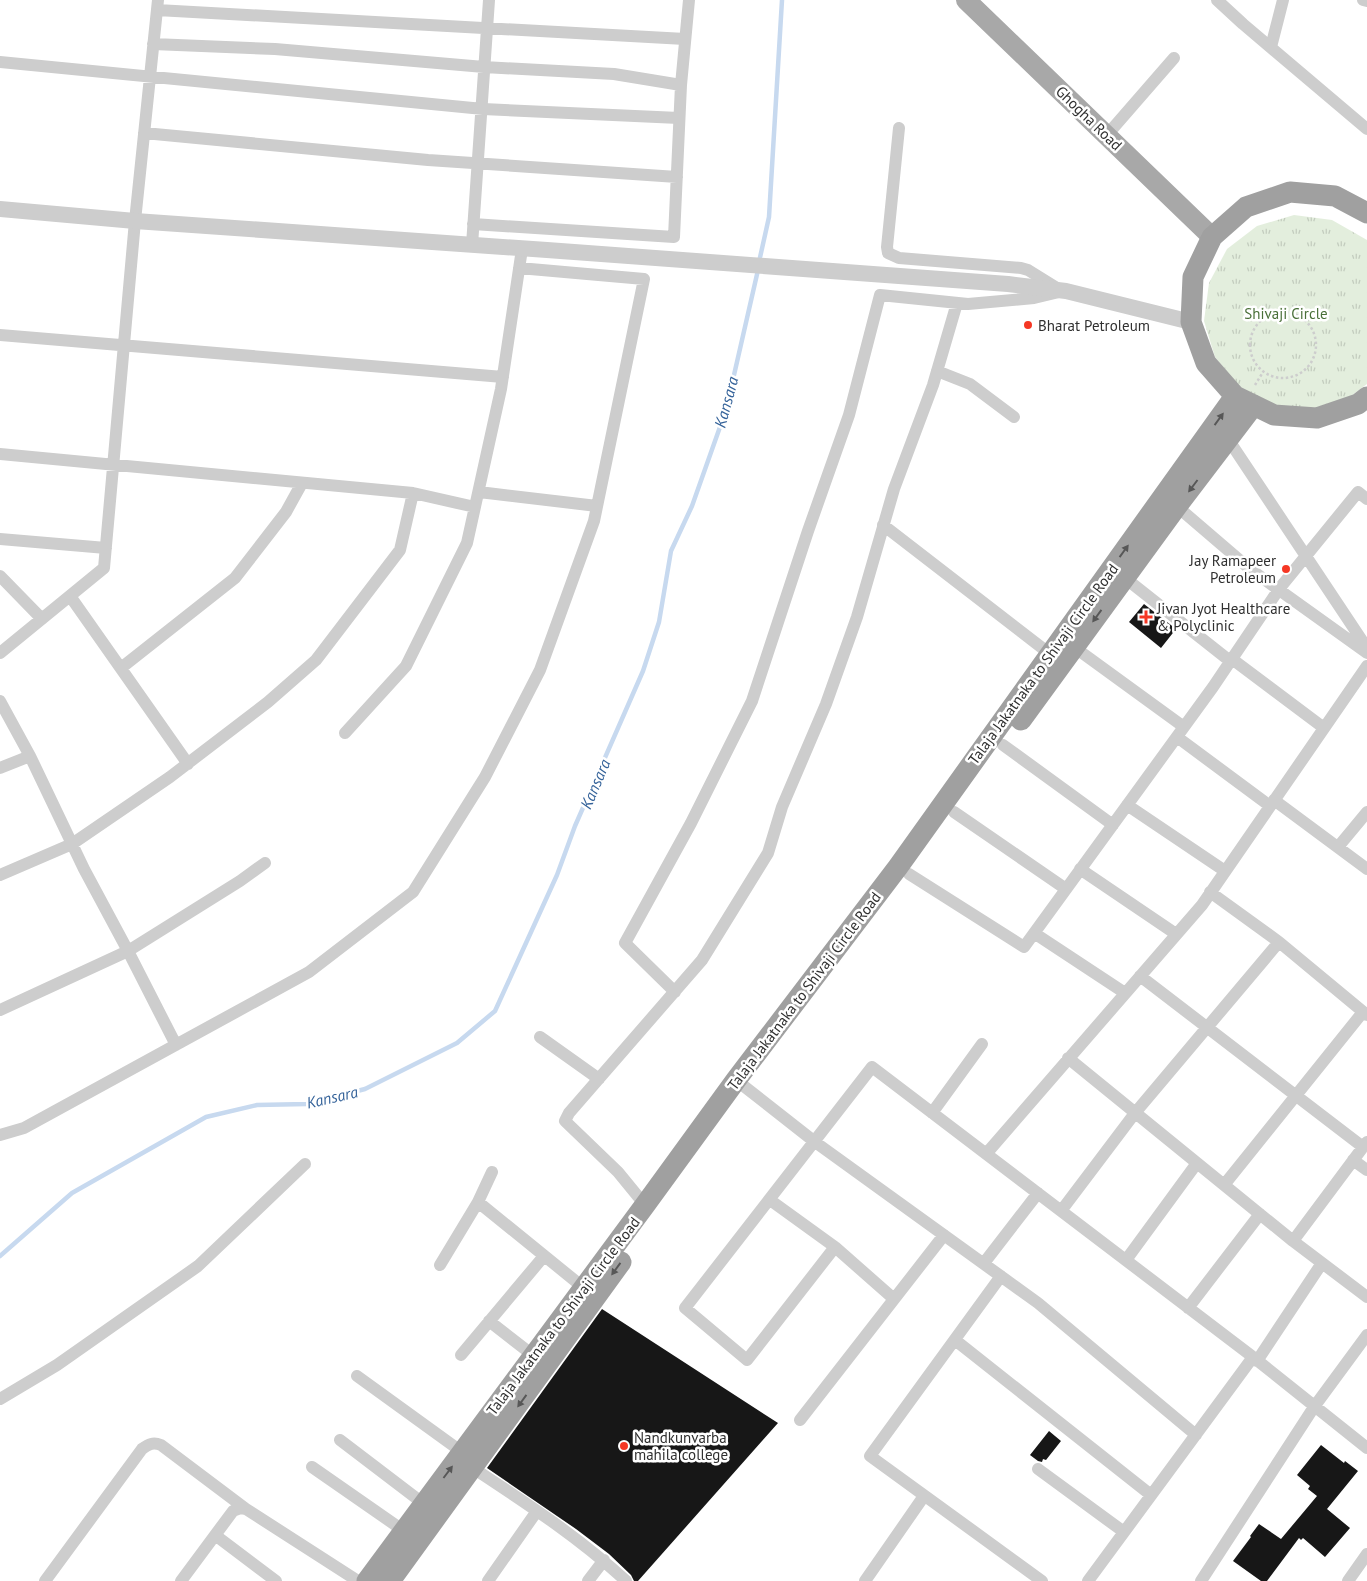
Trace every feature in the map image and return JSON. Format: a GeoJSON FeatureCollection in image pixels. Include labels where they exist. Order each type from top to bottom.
{"type":"FeatureCollection","features":[{"type":"Feature","properties":{"kind":"highway"},"geometry":{"type":"LineString","coordinates":[[1367,212],[1335,196],[1290,192],[1246,207],[1212,237],[1193,277],[1191,322],[1206,363],[1244,400],[1274,414],[1317,418],[1358,404],[1367,397]]}},
{"type":"Feature","properties":{"kind":"highway","name":"Talaja Jakatnaka to Shivaji Circle Road"},"geometry":{"type":"LineString","coordinates":[[390,1581],[534,1356],[645,1206],[909,874],[1125,578],[1170,501],[1228,439],[1244,400]]}},
{"type":"Feature","properties":{"kind":"highway","name":"Talaja Jakatnaka to Shivaji Circle Road"},"geometry":{"type":"LineString","coordinates":[[366,1581],[424,1504],[468,1460],[1050,654],[1170,501],[1244,400]]}},
{"type":"Feature","properties":{"kind":"main road","name":"Ghogha Road"},"geometry":{"type":"LineString","coordinates":[[966,0],[1212,237]]}},
{"type":"Feature","properties":{"kind":"street"},"geometry":{"type":"LineString","coordinates":[[472,245],[489,0]]}},
{"type":"Feature","properties":{"kind":"street"},"geometry":{"type":"LineString","coordinates":[[474,224],[674,237],[681,85],[689,0]]}},
{"type":"Feature","properties":{"kind":"street"},"geometry":{"type":"LineString","coordinates":[[1216,0],[1367,128]]}},
{"type":"Feature","properties":{"kind":"street"},"geometry":{"type":"LineString","coordinates":[[1271,47],[1283,0]]}},
{"type":"Feature","properties":{"kind":"street"},"geometry":{"type":"LineString","coordinates":[[1363,0],[1367,1]]}},
{"type":"Feature","properties":{"kind":"street"},"geometry":{"type":"LineString","coordinates":[[0,654],[104,568],[135,222],[157,5],[685,38]]}},
{"type":"Feature","properties":{"kind":"street"},"geometry":{"type":"LineString","coordinates":[[153,44],[275,48],[484,67],[614,74],[681,85]]}},
{"type":"Feature","properties":{"kind":"street"},"geometry":{"type":"LineString","coordinates":[[1107,135],[1174,58]]}},
{"type":"Feature","properties":{"kind":"street"},"geometry":{"type":"LineString","coordinates":[[0,62],[482,109],[679,118]]}},
{"type":"Feature","properties":{"kind":"street"},"geometry":{"type":"LineString","coordinates":[[899,128],[887,247],[888,253],[900,258],[1020,268],[1028,270],[1063,290]]}},
{"type":"Feature","properties":{"kind":"street"},"geometry":{"type":"LineString","coordinates":[[144,133],[478,163],[676,177]]}},
{"type":"Feature","properties":{"kind":"street"},"geometry":{"type":"LineString","coordinates":[[0,208],[135,222],[1008,284],[1063,290],[1191,322]]}},
{"type":"Feature","properties":{"kind":"street"},"geometry":{"type":"LineString","coordinates":[[345,733],[406,666],[467,543],[503,377],[522,249]]}},
{"type":"Feature","properties":{"kind":"street"},"geometry":{"type":"LineString","coordinates":[[0,1135],[24,1128],[309,972],[413,892],[485,777],[540,670],[594,521],[644,279],[519,268]]}},
{"type":"Feature","properties":{"kind":"street"},"geometry":{"type":"LineString","coordinates":[[675,992],[625,943],[691,822],[752,701],[808,531],[849,415],[880,295],[968,304],[1034,298],[1063,290]]}},
{"type":"Feature","properties":{"kind":"street"},"geometry":{"type":"LineString","coordinates":[[645,1206],[618,1172],[566,1121],[569,1113],[702,960],[768,852],[782,808],[839,669],[857,616],[894,489],[937,371],[957,303]]}},
{"type":"Feature","properties":{"kind":"street"},"geometry":{"type":"LineString","coordinates":[[0,335],[503,377]]}},
{"type":"Feature","properties":{"kind":"street"},"geometry":{"type":"LineString","coordinates":[[937,371],[970,384],[1014,417]]}},
{"type":"Feature","properties":{"kind":"street"},"geometry":{"type":"LineString","coordinates":[[1228,439],[1367,648]]}},
{"type":"Feature","properties":{"kind":"street"},"geometry":{"type":"LineString","coordinates":[[0,454],[413,493],[476,507]]}},
{"type":"Feature","properties":{"kind":"street"},"geometry":{"type":"LineString","coordinates":[[121,668],[235,578],[286,512],[302,483]]}},
{"type":"Feature","properties":{"kind":"street"},"geometry":{"type":"LineString","coordinates":[[909,874],[1024,947],[1180,732],[1279,590],[1306,556],[1364,491]]}},
{"type":"Feature","properties":{"kind":"street"},"geometry":{"type":"LineString","coordinates":[[479,492],[597,506]]}},
{"type":"Feature","properties":{"kind":"street"},"geometry":{"type":"LineString","coordinates":[[0,875],[72,844],[188,764],[268,702],[316,660],[400,550],[413,493]]}},
{"type":"Feature","properties":{"kind":"street"},"geometry":{"type":"LineString","coordinates":[[1170,501],[1250,569],[1367,653]]}},
{"type":"Feature","properties":{"kind":"street"},"geometry":{"type":"LineString","coordinates":[[883,525],[1050,654]]}},
{"type":"Feature","properties":{"kind":"street"},"geometry":{"type":"LineString","coordinates":[[0,539],[106,548]]}},
{"type":"Feature","properties":{"kind":"street"},"geometry":{"type":"LineString","coordinates":[[0,576],[42,619]]}},
{"type":"Feature","properties":{"kind":"street"},"geometry":{"type":"LineString","coordinates":[[1125,578],[1231,660],[1324,728]]}},
{"type":"Feature","properties":{"kind":"street"},"geometry":{"type":"LineString","coordinates":[[70,596],[188,764]]}},
{"type":"Feature","properties":{"kind":"street"},"geometry":{"type":"LineString","coordinates":[[1074,647],[1272,803],[1338,847],[1367,869]]}},
{"type":"Feature","properties":{"kind":"street"},"geometry":{"type":"LineString","coordinates":[[986,1154],[1210,892],[1367,666]]}},
{"type":"Feature","properties":{"kind":"street"},"geometry":{"type":"LineString","coordinates":[[0,701],[30,756],[84,870],[128,950],[176,1045]]}},
{"type":"Feature","properties":{"kind":"street"},"geometry":{"type":"LineString","coordinates":[[1003,745],[1113,825]]}},
{"type":"Feature","properties":{"kind":"street"},"geometry":{"type":"LineString","coordinates":[[0,768],[30,756]]}},
{"type":"Feature","properties":{"kind":"street"},"geometry":{"type":"LineString","coordinates":[[1127,805],[1225,871]]}},
{"type":"Feature","properties":{"kind":"street"},"geometry":{"type":"LineString","coordinates":[[954,812],[1066,889]]}},
{"type":"Feature","properties":{"kind":"street"},"geometry":{"type":"LineString","coordinates":[[1338,847],[1367,812]]}},
{"type":"Feature","properties":{"kind":"street"},"geometry":{"type":"LineString","coordinates":[[0,1010],[128,950],[240,881],[265,863]]}},
{"type":"Feature","properties":{"kind":"street"},"geometry":{"type":"LineString","coordinates":[[1080,869],[1176,934]]}},
{"type":"Feature","properties":{"kind":"street"},"geometry":{"type":"LineString","coordinates":[[1210,892],[1279,942],[1365,1013],[1224,1185]]}},
{"type":"Feature","properties":{"kind":"street"},"geometry":{"type":"LineString","coordinates":[[1034,932],[1125,993]]}},
{"type":"Feature","properties":{"kind":"street"},"geometry":{"type":"LineString","coordinates":[[1061,1211],[1135,1113],[1279,942]]}},
{"type":"Feature","properties":{"kind":"street"},"geometry":{"type":"LineString","coordinates":[[1140,976],[1296,1096],[1365,1144],[1293,1240]]}},
{"type":"Feature","properties":{"kind":"street"},"geometry":{"type":"LineString","coordinates":[[540,1037],[599,1079]]}},
{"type":"Feature","properties":{"kind":"street"},"geometry":{"type":"LineString","coordinates":[[932,1113],[982,1044]]}},
{"type":"Feature","properties":{"kind":"street"},"geometry":{"type":"LineString","coordinates":[[1068,1058],[1260,1214],[1367,1297]]}},
{"type":"Feature","properties":{"kind":"street"},"geometry":{"type":"LineString","coordinates":[[835,1247],[747,1360],[685,1308],[872,1067],[1255,1359],[1367,1448]]}},
{"type":"Feature","properties":{"kind":"street"},"geometry":{"type":"LineString","coordinates":[[741,1084],[815,1142],[1038,1302],[1196,1435]]}},
{"type":"Feature","properties":{"kind":"street"},"geometry":{"type":"LineString","coordinates":[[1353,1160],[1367,1170]]}},
{"type":"Feature","properties":{"kind":"street"},"geometry":{"type":"LineString","coordinates":[[1126,1260],[1197,1163]]}},
{"type":"Feature","properties":{"kind":"street"},"geometry":{"type":"LineString","coordinates":[[0,1399],[57,1365],[198,1266],[305,1164]]}},
{"type":"Feature","properties":{"kind":"street"},"geometry":{"type":"LineString","coordinates":[[440,1265],[478,1202],[492,1172]]}},
{"type":"Feature","properties":{"kind":"street"},"geometry":{"type":"LineString","coordinates":[[984,1263],[1038,1193]]}},
{"type":"Feature","properties":{"kind":"street"},"geometry":{"type":"LineString","coordinates":[[770,1200],[835,1247],[894,1299]]}},
{"type":"Feature","properties":{"kind":"street"},"geometry":{"type":"LineString","coordinates":[[478,1202],[584,1288]]}},
{"type":"Feature","properties":{"kind":"street"},"geometry":{"type":"LineString","coordinates":[[1188,1308],[1260,1214]]}},
{"type":"Feature","properties":{"kind":"street"},"geometry":{"type":"LineString","coordinates":[[800,1420],[944,1235]]}},
{"type":"Feature","properties":{"kind":"street"},"geometry":{"type":"LineString","coordinates":[[460,1355],[544,1256]]}},
{"type":"Feature","properties":{"kind":"street"},"geometry":{"type":"LineString","coordinates":[[1088,1581],[1255,1359],[1322,1262]]}},
{"type":"Feature","properties":{"kind":"street"},"geometry":{"type":"LineString","coordinates":[[1001,1276],[870,1456],[1042,1581]]}},
{"type":"Feature","properties":{"kind":"street"},"geometry":{"type":"LineString","coordinates":[[489,1321],[534,1356]]}},
{"type":"Feature","properties":{"kind":"street"},"geometry":{"type":"LineString","coordinates":[[1201,1581],[1314,1407],[1367,1335]]}},
{"type":"Feature","properties":{"kind":"street"},"geometry":{"type":"LineString","coordinates":[[955,1340],[1151,1495]]}},
{"type":"Feature","properties":{"kind":"street"},"geometry":{"type":"LineString","coordinates":[[357,1376],[604,1560],[626,1581]]}},
{"type":"Feature","properties":{"kind":"street"},"geometry":{"type":"LineString","coordinates":[[340,1440],[424,1504]]}},
{"type":"Feature","properties":{"kind":"street"},"geometry":{"type":"LineString","coordinates":[[45,1581],[142,1449],[148,1444],[155,1443],[161,1445],[246,1510],[358,1581]]}},
{"type":"Feature","properties":{"kind":"street"},"geometry":{"type":"LineString","coordinates":[[312,1467],[404,1531]]}},
{"type":"Feature","properties":{"kind":"street"},"geometry":{"type":"LineString","coordinates":[[1038,1469],[1124,1532]]}},
{"type":"Feature","properties":{"kind":"street"},"geometry":{"type":"LineString","coordinates":[[865,1581],[924,1496]]}},
{"type":"Feature","properties":{"kind":"street"},"geometry":{"type":"LineString","coordinates":[[181,1581],[233,1511],[241,1508],[246,1510]]}},
{"type":"Feature","properties":{"kind":"street"},"geometry":{"type":"LineString","coordinates":[[488,1581],[537,1511]]}},
{"type":"Feature","properties":{"kind":"street"},"geometry":{"type":"LineString","coordinates":[[215,1536],[276,1581]]}},
{"type":"Feature","properties":{"kind":"street"},"geometry":{"type":"LineString","coordinates":[[1348,1581],[1367,1554]]}},
{"type":"Feature","properties":{"kind":"street"},"geometry":{"type":"LineString","coordinates":[[588,1581],[604,1560]]}},
{"type":"Feature","properties":{"kind":"path"},"geometry":{"type":"LineString","coordinates":[[1279,312],[1292,313],[1304,319],[1312,329],[1316,341],[1316,354],[1310,366],[1300,374],[1288,378],[1275,377],[1263,372],[1254,362],[1250,350],[1251,337],[1257,325],[1267,316],[1279,312]]}},
{"type":"Feature","properties":{"kind":"green space","name":"Shivaji Circle"},"geometry":{"type":"Polygon","coordinates":[[[1294,215],[1332,220],[1367,240],[1367,384],[1347,399],[1310,410],[1272,406],[1239,387],[1215,357],[1204,321],[1209,283],[1227,249],[1257,226],[1294,215]]]}},
{"type":"Feature","properties":{"kind":"building"},"geometry":{"type":"Polygon","coordinates":[[[1144,604],[1176,629],[1161,648],[1129,622],[1144,604]]]}},
{"type":"Feature","properties":{"kind":"building","name":"Nandkunvarba mahila college"},"geometry":{"type":"Polygon","coordinates":[[[602,1309],[778,1423],[638,1581],[634,1581],[631,1575],[609,1554],[576,1529],[487,1468],[602,1309]]]}},
{"type":"Feature","properties":{"kind":"building"},"geometry":{"type":"Polygon","coordinates":[[[1049,1431],[1061,1441],[1046,1460],[1038,1461],[1030,1455],[1049,1431]]]}},
{"type":"Feature","properties":{"kind":"building"},"geometry":{"type":"Polygon","coordinates":[[[1321,1445],[1344,1463],[1345,1461],[1358,1471],[1327,1509],[1350,1528],[1325,1557],[1303,1538],[1301,1540],[1299,1538],[1267,1581],[1261,1581],[1233,1561],[1259,1524],[1281,1539],[1317,1496],[1308,1489],[1310,1486],[1297,1475],[1321,1445]]]}},
{"type":"Feature","properties":{"kind":"waterway","name":"Kansara"},"geometry":{"type":"LineString","coordinates":[[759,262],[769,217],[782,0]]}},
{"type":"Feature","properties":{"kind":"waterway","name":"Kansara"},"geometry":{"type":"LineString","coordinates":[[0,1256],[72,1193],[206,1117],[257,1105],[307,1104],[365,1089],[457,1043],[495,1011],[557,875],[575,826],[643,671],[659,622],[671,551],[692,506],[726,410],[758,270]]}},
{"type":"Feature","properties":{"kind":"place","name":"Bharat Petroleum"},"geometry":{"type":"Point","coordinates":[1028,325]}},
{"type":"Feature","properties":{"kind":"place","name":"Jay Ramapeer Petroleum"},"geometry":{"type":"Point","coordinates":[1286,569]}},
{"type":"Feature","properties":{"kind":"place","name":"Jivan Jyot Healthcare & Polyclinic"},"geometry":{"type":"Point","coordinates":[1146,617]}},
{"type":"Feature","properties":{"kind":"place","name":"Nandkunvarba mahila college"},"geometry":{"type":"Point","coordinates":[624,1446]}}]}
